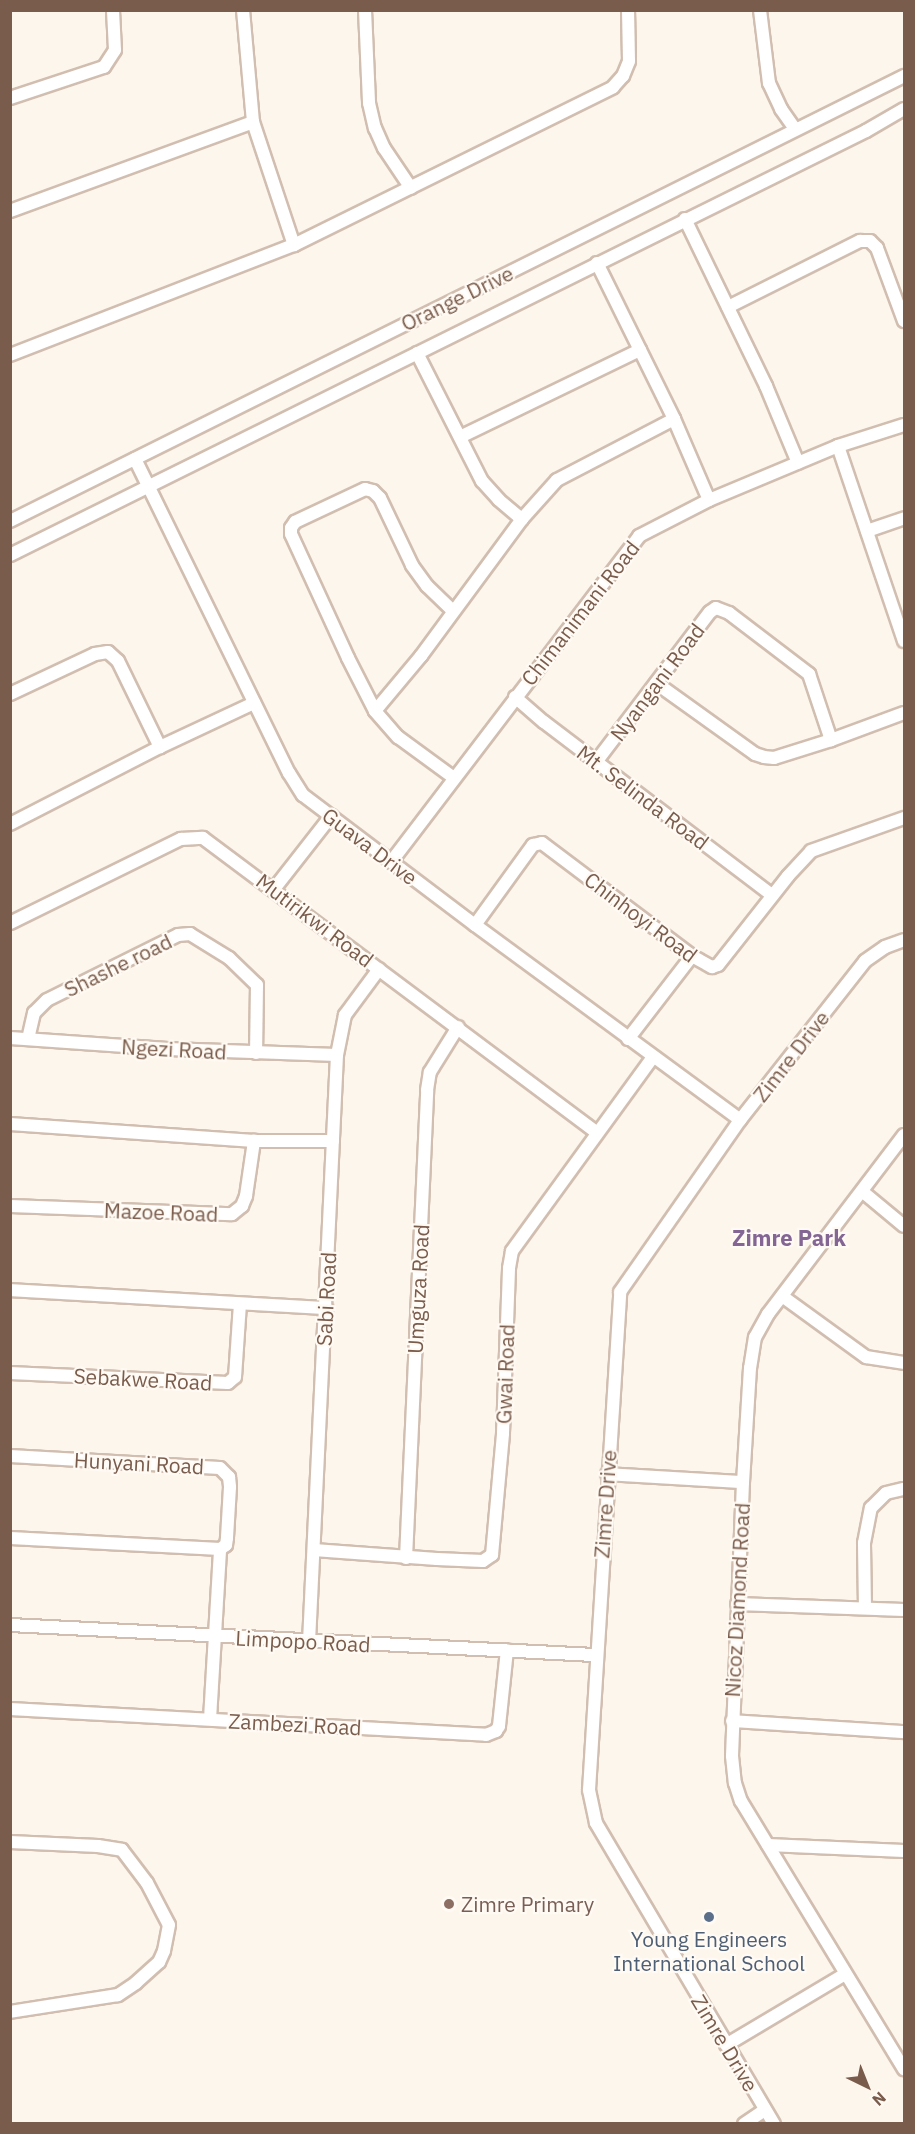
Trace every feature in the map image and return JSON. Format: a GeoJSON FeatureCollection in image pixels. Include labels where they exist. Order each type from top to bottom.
{"type":"FeatureCollection","features":[{"type":"Feature","properties":{"kind":"street"},"geometry":{"type":"LineString","coordinates":[[10,98],[104,67],[115,50],[113,10]]}},
{"type":"Feature","properties":{"kind":"street"},"geometry":{"type":"LineString","coordinates":[[243,10],[253,122],[294,244]]}},
{"type":"Feature","properties":{"kind":"street"},"geometry":{"type":"LineString","coordinates":[[365,10],[369,103],[375,128],[384,148],[411,188]]}},
{"type":"Feature","properties":{"kind":"street"},"geometry":{"type":"LineString","coordinates":[[10,355],[294,244],[613,87],[623,75],[629,61],[628,10]]}},
{"type":"Feature","properties":{"kind":"street"},"geometry":{"type":"LineString","coordinates":[[760,10],[769,83],[781,109],[795,129]]}},
{"type":"Feature","properties":{"kind":"street","name":"Orange Drive"},"geometry":{"type":"LineString","coordinates":[[10,521],[795,129],[904,78]]}},
{"type":"Feature","properties":{"kind":"street"},"geometry":{"type":"LineString","coordinates":[[10,555],[904,109]]}},
{"type":"Feature","properties":{"kind":"street"},"geometry":{"type":"LineString","coordinates":[[10,211],[253,122]]}},
{"type":"Feature","properties":{"kind":"street"},"geometry":{"type":"LineString","coordinates":[[685,219],[766,386],[798,463]]}},
{"type":"Feature","properties":{"kind":"street"},"geometry":{"type":"LineString","coordinates":[[728,307],[860,241],[870,241],[877,248],[904,321]]}},
{"type":"Feature","properties":{"kind":"street"},"geometry":{"type":"LineString","coordinates":[[597,263],[674,419],[709,500]]}},
{"type":"Feature","properties":{"kind":"street"},"geometry":{"type":"LineString","coordinates":[[460,437],[640,350]]}},
{"type":"Feature","properties":{"kind":"street"},"geometry":{"type":"LineString","coordinates":[[417,353],[482,481],[499,500],[522,519]]}},
{"type":"Feature","properties":{"kind":"street"},"geometry":{"type":"LineString","coordinates":[[375,711],[522,519],[557,480],[674,419]]}},
{"type":"Feature","properties":{"kind":"street","name":"Chimanimani Road"},"geometry":{"type":"LineString","coordinates":[[391,862],[629,546],[656,527],[709,500],[838,446],[904,425]]}},
{"type":"Feature","properties":{"kind":"street"},"geometry":{"type":"LineString","coordinates":[[838,446],[867,531],[900,614],[904,641]]}},
{"type":"Feature","properties":{"kind":"street","name":"Guava Drive"},"geometry":{"type":"LineString","coordinates":[[135,459],[296,786],[391,862],[628,1040],[740,1120]]}},
{"type":"Feature","properties":{"kind":"street"},"geometry":{"type":"LineString","coordinates":[[453,611],[426,586],[412,565],[380,498],[373,491],[365,489],[295,522],[291,528],[291,534],[375,711],[398,737],[454,778]]}},
{"type":"Feature","properties":{"kind":"street"},"geometry":{"type":"LineString","coordinates":[[867,531],[904,518]]}},
{"type":"Feature","properties":{"kind":"street","name":"Nyangani Road"},"geometry":{"type":"LineString","coordinates":[[596,762],[710,612],[719,608],[809,674],[831,740]]}},
{"type":"Feature","properties":{"kind":"street"},"geometry":{"type":"LineString","coordinates":[[10,694],[95,654],[108,652],[118,661],[160,747]]}},
{"type":"Feature","properties":{"kind":"street"},"geometry":{"type":"LineString","coordinates":[[656,683],[755,754],[764,757],[774,758],[904,713]]}},
{"type":"Feature","properties":{"kind":"street","name":"Mt. Selinda Road"},"geometry":{"type":"LineString","coordinates":[[515,696],[596,762],[772,895]]}},
{"type":"Feature","properties":{"kind":"street"},"geometry":{"type":"LineString","coordinates":[[10,824],[160,747],[254,703]]}},
{"type":"Feature","properties":{"kind":"street"},"geometry":{"type":"LineString","coordinates":[[274,890],[331,816]]}},
{"type":"Feature","properties":{"kind":"street","name":"Chinhoyi Road"},"geometry":{"type":"LineString","coordinates":[[475,925],[533,846],[542,843],[692,956],[707,966],[718,965],[772,895],[811,851],[904,818]]}},
{"type":"Feature","properties":{"kind":"street","name":"Mutirikwi Road"},"geometry":{"type":"LineString","coordinates":[[10,923],[181,839],[193,837],[211,842],[596,1132]]}},
{"type":"Feature","properties":{"kind":"street","name":"Shashe road"},"geometry":{"type":"LineString","coordinates":[[28,1039],[34,1013],[47,1000],[178,935],[190,934],[230,958],[257,984],[255,1053]]}},
{"type":"Feature","properties":{"kind":"street","name":"Zimre Drive"},"geometry":{"type":"LineString","coordinates":[[774,2124],[596,1823],[589,1790],[595,1655],[620,1292],[740,1120],[865,961],[885,947],[904,940]]}},
{"type":"Feature","properties":{"kind":"street"},"geometry":{"type":"LineString","coordinates":[[628,1040],[692,956]]}},
{"type":"Feature","properties":{"kind":"street","name":"Sabi Road"},"geometry":{"type":"LineString","coordinates":[[309,1642],[337,1055],[345,1015],[379,969]]}},
{"type":"Feature","properties":{"kind":"street","name":"Umguza Road"},"geometry":{"type":"LineString","coordinates":[[406,1558],[427,1090],[430,1072],[458,1027]]}},
{"type":"Feature","properties":{"kind":"street","name":"Ngezi Road"},"geometry":{"type":"LineString","coordinates":[[10,1038],[68,1044],[337,1055]]}},
{"type":"Feature","properties":{"kind":"street","name":"Gwai Road"},"geometry":{"type":"LineString","coordinates":[[314,1550],[406,1558],[483,1561],[495,1551],[503,1434],[509,1268],[512,1251],[596,1132],[653,1058]]}},
{"type":"Feature","properties":{"kind":"street"},"geometry":{"type":"LineString","coordinates":[[10,1124],[254,1140],[333,1141]]}},
{"type":"Feature","properties":{"kind":"street","name":"Nicoz Diamond Road"},"geometry":{"type":"LineString","coordinates":[[904,1135],[863,1192],[768,1314],[752,1347],[732,1720],[735,1783],[741,1801],[904,2069]]}},
{"type":"Feature","properties":{"kind":"street","name":"Mazoe Road"},"geometry":{"type":"LineString","coordinates":[[10,1206],[232,1214],[242,1206],[246,1196],[254,1140]]}},
{"type":"Feature","properties":{"kind":"street"},"geometry":{"type":"LineString","coordinates":[[863,1192],[904,1226]]}},
{"type":"Feature","properties":{"kind":"street"},"geometry":{"type":"LineString","coordinates":[[10,1290],[326,1308]]}},
{"type":"Feature","properties":{"kind":"street"},"geometry":{"type":"LineString","coordinates":[[782,1296],[866,1357],[904,1363]]}},
{"type":"Feature","properties":{"kind":"street","name":"Sebakwe Road"},"geometry":{"type":"LineString","coordinates":[[10,1373],[228,1383],[235,1377],[240,1304]]}},
{"type":"Feature","properties":{"kind":"street","name":"Hunyani Road"},"geometry":{"type":"LineString","coordinates":[[10,1456],[220,1468],[229,1477],[230,1487],[226,1545],[220,1549]]}},
{"type":"Feature","properties":{"kind":"street"},"geometry":{"type":"LineString","coordinates":[[607,1474],[743,1482]]}},
{"type":"Feature","properties":{"kind":"street"},"geometry":{"type":"LineString","coordinates":[[865,1608],[864,1543],[871,1508],[886,1493],[904,1489]]}},
{"type":"Feature","properties":{"kind":"street"},"geometry":{"type":"LineString","coordinates":[[10,1538],[220,1549],[210,1719]]}},
{"type":"Feature","properties":{"kind":"street"},"geometry":{"type":"LineString","coordinates":[[737,1604],[904,1610]]}},
{"type":"Feature","properties":{"kind":"street","name":"Limpopo Road"},"geometry":{"type":"LineString","coordinates":[[10,1625],[595,1655]]}},
{"type":"Feature","properties":{"kind":"street","name":"Zambezi Road"},"geometry":{"type":"LineString","coordinates":[[10,1709],[491,1734],[499,1726],[507,1650]]}},
{"type":"Feature","properties":{"kind":"street"},"geometry":{"type":"LineString","coordinates":[[732,1720],[904,1732]]}},
{"type":"Feature","properties":{"kind":"street"},"geometry":{"type":"LineString","coordinates":[[10,1842],[98,1846],[122,1850],[147,1883],[169,1925],[164,1951],[159,1962],[136,1983],[118,1995],[10,2012]]}},
{"type":"Feature","properties":{"kind":"street"},"geometry":{"type":"LineString","coordinates":[[768,1845],[904,1851]]}},
{"type":"Feature","properties":{"kind":"street"},"geometry":{"type":"LineString","coordinates":[[726,2045],[845,1974]]}},
{"type":"Feature","properties":{"kind":"street"},"geometry":{"type":"LineString","coordinates":[[744,2124],[765,2110]]}},
{"type":"Feature","properties":{"kind":"place","name":"Zimre Primary"},"geometry":{"type":"Point","coordinates":[449,1904]}},
{"type":"Feature","properties":{"kind":"place","name":"Young Engineers International School"},"geometry":{"type":"Point","coordinates":[709,1917]}},
{"type":"Feature","properties":{"kind":"district","name":"Zimre Park"},"geometry":{"type":"Point","coordinates":[789,1238]}}]}
